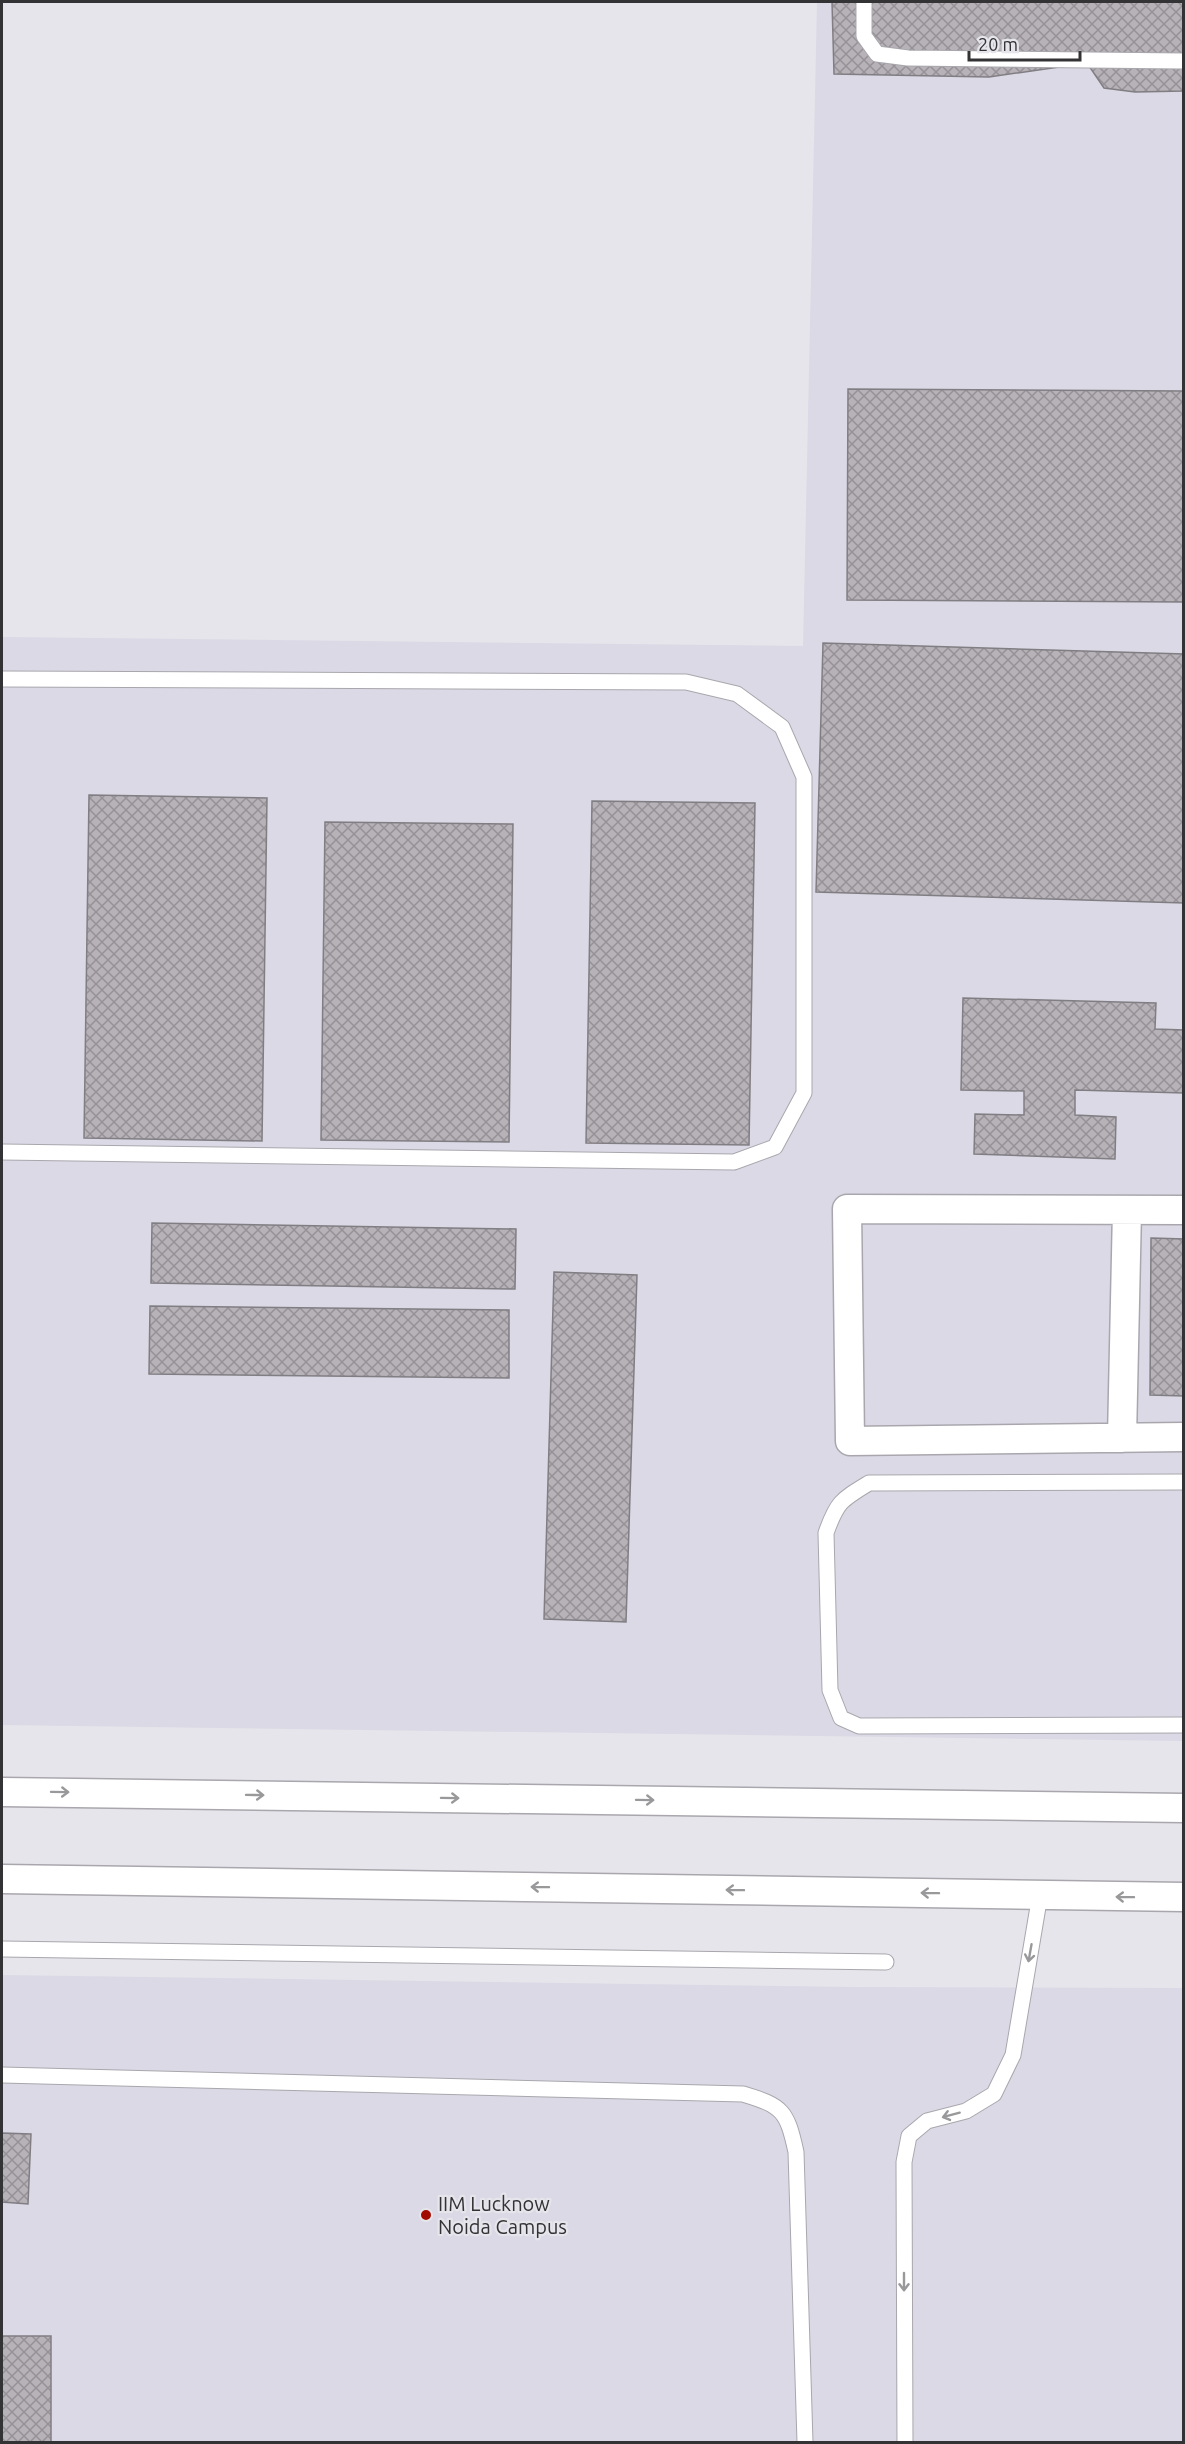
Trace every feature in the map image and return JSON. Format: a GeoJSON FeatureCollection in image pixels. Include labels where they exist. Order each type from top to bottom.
{"type":"FeatureCollection","features":[{"type":"Feature","properties":{"kind":"street"},"geometry":{"type":"LineString","coordinates":[[1184,1210],[847,1209],[850,1442],[1184,1437]]}},
{"type":"Feature","properties":{"kind":"street"},"geometry":{"type":"LineString","coordinates":[[1122,1438],[1127,1210]]}},
{"type":"Feature","properties":{"kind":"street"},"geometry":{"type":"LineString","coordinates":[[2,1792],[1184,1808]]}},
{"type":"Feature","properties":{"kind":"street"},"geometry":{"type":"LineString","coordinates":[[2,1879],[1184,1898]]}},
{"type":"Feature","properties":{"kind":"lane"},"geometry":{"type":"LineString","coordinates":[[864,2],[864,36],[877,54],[908,58],[1184,61]]}},
{"type":"Feature","properties":{"kind":"lane"},"geometry":{"type":"LineString","coordinates":[[2,679],[686,682],[737,694],[782,727],[804,777],[804,1094],[776,1147],[734,1162],[2,1152]]}},
{"type":"Feature","properties":{"kind":"lane"},"geometry":{"type":"LineString","coordinates":[[1184,1482],[869,1483],[835,1508],[826,1533],[830,1690],[841,1718],[859,1725],[1184,1725]]}},
{"type":"Feature","properties":{"kind":"lane"},"geometry":{"type":"LineString","coordinates":[[905,2442],[904,2162],[909,2136],[927,2121],[966,2111],[994,2094],[1013,2055],[1040,1895]]}},
{"type":"Feature","properties":{"kind":"lane"},"geometry":{"type":"LineString","coordinates":[[2,1949],[886,1962]]}},
{"type":"Feature","properties":{"kind":"lane"},"geometry":{"type":"LineString","coordinates":[[2,2074],[743,2094],[772,2103],[790,2123],[796,2152],[805,2442]]}},
{"type":"Feature","properties":{"kind":"shaded area"},"geometry":{"type":"Polygon","coordinates":[[[817,2],[1183,2],[1183,1741],[2,1725],[2,637],[803,646],[817,2]]]}},
{"type":"Feature","properties":{"kind":"shaded area","name":"IIM Lucknow Noida Campus"},"geometry":{"type":"Polygon","coordinates":[[[2,1975],[854,1987],[1183,1988],[1183,2442],[2,2442],[2,1975]]]}},
{"type":"Feature","properties":{"kind":"building"},"geometry":{"type":"Polygon","coordinates":[[[832,2],[1184,2],[1184,91],[1135,92],[1104,88],[1087,63],[989,77],[834,74],[832,2]]]}},
{"type":"Feature","properties":{"kind":"building"},"geometry":{"type":"Polygon","coordinates":[[[848,389],[1184,391],[1184,602],[847,600],[848,389]]]}},
{"type":"Feature","properties":{"kind":"building"},"geometry":{"type":"Polygon","coordinates":[[[823,643],[1184,654],[1184,903],[816,892],[823,643]]]}},
{"type":"Feature","properties":{"kind":"building"},"geometry":{"type":"Polygon","coordinates":[[[89,795],[267,798],[262,1141],[84,1138],[89,795]]]}},
{"type":"Feature","properties":{"kind":"building"},"geometry":{"type":"Polygon","coordinates":[[[592,801],[755,803],[749,1145],[586,1143],[592,801]]]}},
{"type":"Feature","properties":{"kind":"building"},"geometry":{"type":"Polygon","coordinates":[[[325,822],[513,824],[509,1142],[321,1140],[325,822]]]}},
{"type":"Feature","properties":{"kind":"building"},"geometry":{"type":"Polygon","coordinates":[[[963,998],[1156,1003],[1155,1029],[1184,1030],[1184,1093],[1075,1090],[1075,1115],[1116,1117],[1115,1159],[974,1154],[975,1114],[1024,1115],[1024,1091],[961,1090],[963,998]]]}},
{"type":"Feature","properties":{"kind":"building"},"geometry":{"type":"Polygon","coordinates":[[[152,1223],[516,1229],[515,1289],[151,1283],[152,1223]]]}},
{"type":"Feature","properties":{"kind":"building"},"geometry":{"type":"Polygon","coordinates":[[[1151,1238],[1184,1239],[1184,1396],[1150,1395],[1151,1238]]]}},
{"type":"Feature","properties":{"kind":"building"},"geometry":{"type":"Polygon","coordinates":[[[554,1272],[637,1275],[626,1622],[544,1619],[554,1272]]]}},
{"type":"Feature","properties":{"kind":"building"},"geometry":{"type":"Polygon","coordinates":[[[150,1306],[509,1310],[509,1378],[149,1374],[150,1306]]]}},
{"type":"Feature","properties":{"kind":"building"},"geometry":{"type":"Polygon","coordinates":[[[2,2133],[31,2134],[28,2204],[2,2202],[2,2133]]]}},
{"type":"Feature","properties":{"kind":"building"},"geometry":{"type":"Polygon","coordinates":[[[2,2336],[51,2336],[51,2442],[2,2442],[2,2336]]]}},
{"type":"Feature","properties":{"kind":"place","name":"IIM Lucknow Noida Campus"},"geometry":{"type":"Point","coordinates":[426,2215]}}]}
